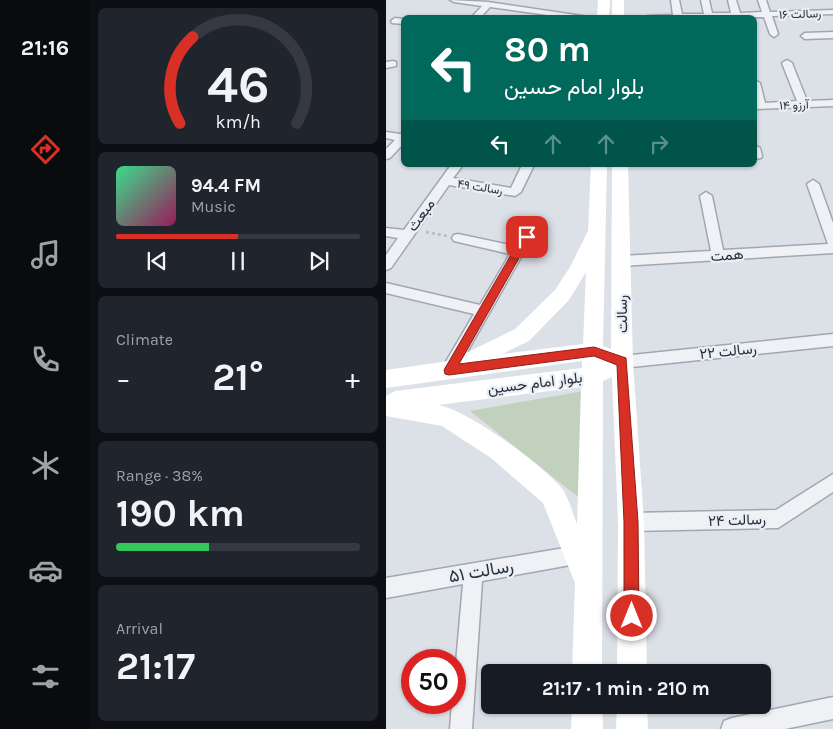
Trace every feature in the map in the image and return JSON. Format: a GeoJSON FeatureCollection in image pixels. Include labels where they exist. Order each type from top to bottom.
{"type":"FeatureCollection","features":[{"type":"Feature","properties":{"kind":"main road"},"geometry":{"type":"LineString","coordinates":[[603,15],[604,0]]}},
{"type":"Feature","properties":{"kind":"main road"},"geometry":{"type":"LineString","coordinates":[[618,0],[618,15]]}},
{"type":"Feature","properties":{"kind":"main road","name":"رسالت"},"geometry":{"type":"LineString","coordinates":[[588,664],[592,376],[598,229],[603,167]]}},
{"type":"Feature","properties":{"kind":"main road","name":"رسالت"},"geometry":{"type":"LineString","coordinates":[[603,167],[621,261],[622,362],[631,522],[632,664]]}},
{"type":"Feature","properties":{"kind":"main road"},"geometry":{"type":"LineString","coordinates":[[449,370],[522,335],[562,294],[578,270],[598,229]]}},
{"type":"Feature","properties":{"kind":"main road","name":"بلوار امام حسین"},"geometry":{"type":"LineString","coordinates":[[386,379],[594,351],[622,362]]}},
{"type":"Feature","properties":{"kind":"main road","name":"بلوار امام حسین"},"geometry":{"type":"LineString","coordinates":[[386,404],[592,376],[622,362]]}},
{"type":"Feature","properties":{"kind":"main road"},"geometry":{"type":"LineString","coordinates":[[386,404],[447,417],[499,450],[552,495],[588,584]]}},
{"type":"Feature","properties":{"kind":"main road"},"geometry":{"type":"LineString","coordinates":[[587,714],[587,729]]}},
{"type":"Feature","properties":{"kind":"main road"},"geometry":{"type":"LineString","coordinates":[[632,714],[632,729]]}},
{"type":"Feature","properties":{"kind":"street"},"geometry":{"type":"LineString","coordinates":[[454,0],[488,4],[505,3],[539,14],[552,15]]}},
{"type":"Feature","properties":{"kind":"street"},"geometry":{"type":"LineString","coordinates":[[674,0],[678,15]]}},
{"type":"Feature","properties":{"kind":"street"},"geometry":{"type":"LineString","coordinates":[[705,0],[709,15]]}},
{"type":"Feature","properties":{"kind":"street"},"geometry":{"type":"LineString","coordinates":[[732,0],[737,15]]}},
{"type":"Feature","properties":{"kind":"street"},"geometry":{"type":"LineString","coordinates":[[762,0],[774,34]]}},
{"type":"Feature","properties":{"kind":"street"},"geometry":{"type":"LineString","coordinates":[[478,15],[488,4]]}},
{"type":"Feature","properties":{"kind":"street","name":"رسالت ۱۶"},"geometry":{"type":"LineString","coordinates":[[752,15],[833,12]]}},
{"type":"Feature","properties":{"kind":"street"},"geometry":{"type":"LineString","coordinates":[[805,36],[833,35]]}},
{"type":"Feature","properties":{"kind":"street"},"geometry":{"type":"LineString","coordinates":[[787,63],[804,104]]}},
{"type":"Feature","properties":{"kind":"street","name":"۱۴ آرزو"},"geometry":{"type":"LineString","coordinates":[[758,106],[833,103]]}},
{"type":"Feature","properties":{"kind":"street"},"geometry":{"type":"LineString","coordinates":[[386,135],[401,137]]}},
{"type":"Feature","properties":{"kind":"street"},"geometry":{"type":"LineString","coordinates":[[394,152],[401,140]]}},
{"type":"Feature","properties":{"kind":"street","name":"مبعث"},"geometry":{"type":"LineString","coordinates":[[386,265],[456,167]]}},
{"type":"Feature","properties":{"kind":"street","name":"رسالت ۴۹"},"geometry":{"type":"LineString","coordinates":[[446,181],[514,192],[527,167]]}},
{"type":"Feature","properties":{"kind":"street"},"geometry":{"type":"LineString","coordinates":[[813,184],[833,241]]}},
{"type":"Feature","properties":{"kind":"street"},"geometry":{"type":"LineString","coordinates":[[706,196],[718,255]]}},
{"type":"Feature","properties":{"kind":"street"},"geometry":{"type":"LineString","coordinates":[[449,370],[535,222]]}},
{"type":"Feature","properties":{"kind":"street"},"geometry":{"type":"LineString","coordinates":[[386,232],[409,232]]}},
{"type":"Feature","properties":{"kind":"street"},"geometry":{"type":"LineString","coordinates":[[458,238],[518,251]]}},
{"type":"Feature","properties":{"kind":"street","name":"همت"},"geometry":{"type":"LineString","coordinates":[[621,261],[833,248]]}},
{"type":"Feature","properties":{"kind":"street"},"geometry":{"type":"LineString","coordinates":[[386,288],[484,311]]}},
{"type":"Feature","properties":{"kind":"street","name":"رسالت ۲۲"},"geometry":{"type":"LineString","coordinates":[[622,362],[833,340]]}},
{"type":"Feature","properties":{"kind":"street","name":"رسالت ۲۴"},"geometry":{"type":"LineString","coordinates":[[631,522],[778,518],[833,482]]}},
{"type":"Feature","properties":{"kind":"street","name":"رسالت ۵۱"},"geometry":{"type":"LineString","coordinates":[[386,588],[576,555]]}},
{"type":"Feature","properties":{"kind":"street"},"geometry":{"type":"LineString","coordinates":[[461,729],[473,573]]}},
{"type":"Feature","properties":{"kind":"street"},"geometry":{"type":"LineString","coordinates":[[732,729],[789,723],[833,708]]}},
{"type":"Feature","properties":{"kind":"street"},"geometry":{"type":"LineString","coordinates":[[574,729],[578,714]]}},
{"type":"Feature","properties":{"kind":"path"},"geometry":{"type":"LineString","coordinates":[[409,232],[458,238]]}},
{"type":"Feature","properties":{"kind":"green space"},"geometry":{"type":"Polygon","coordinates":[[[584,391],[578,497],[470,411],[584,391]]]}},
{"type":"Feature","properties":{"kind":"route"},"geometry":{"type":"LineString","coordinates":[[527,237],[449,370],[594,351],[622,362],[631,522],[632,616]]}}]}
